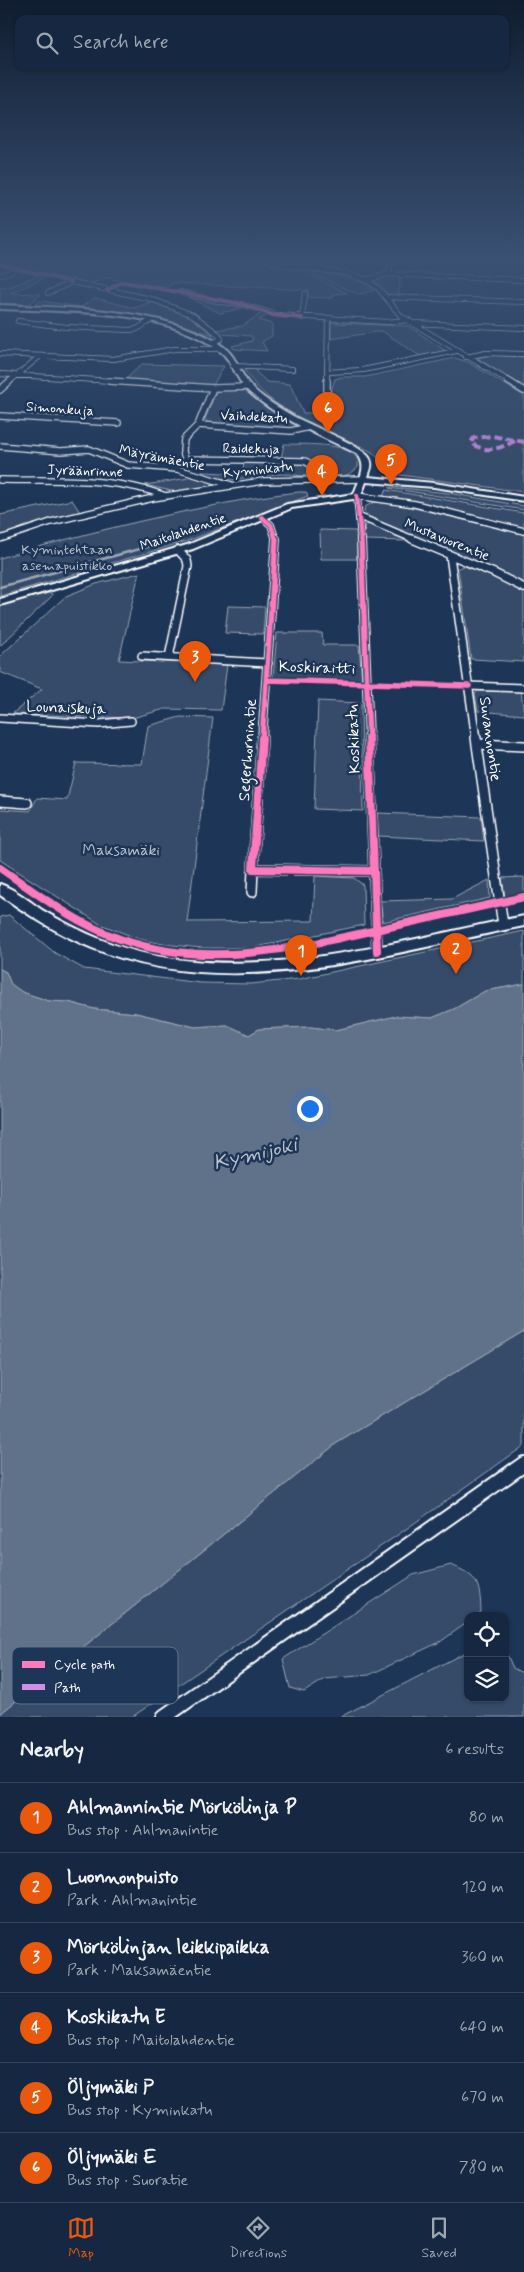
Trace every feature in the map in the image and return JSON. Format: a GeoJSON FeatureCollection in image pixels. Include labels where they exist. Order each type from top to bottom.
{"type":"FeatureCollection","features":[{"type":"Feature","properties":{"kind":"street"},"geometry":{"type":"LineString","coordinates":[[199,338],[224,346]]}},
{"type":"Feature","properties":{"kind":"street"},"geometry":{"type":"LineString","coordinates":[[327,397],[328,338]]}},
{"type":"Feature","properties":{"kind":"street"},"geometry":{"type":"LineString","coordinates":[[436,338],[524,391]]}},
{"type":"Feature","properties":{"kind":"street"},"geometry":{"type":"LineString","coordinates":[[210,343],[221,339],[233,366],[247,387],[264,401],[364,456],[368,466],[357,496],[415,504],[524,531]]}},
{"type":"Feature","properties":{"kind":"street"},"geometry":{"type":"LineString","coordinates":[[0,354],[113,359],[175,349],[224,346]]}},
{"type":"Feature","properties":{"kind":"street"},"geometry":{"type":"LineString","coordinates":[[328,372],[364,370],[456,351]]}},
{"type":"Feature","properties":{"kind":"street"},"geometry":{"type":"LineString","coordinates":[[466,356],[486,353],[524,354]]}},
{"type":"Feature","properties":{"kind":"street"},"geometry":{"type":"LineString","coordinates":[[0,390],[40,356]]}},
{"type":"Feature","properties":{"kind":"street"},"geometry":{"type":"LineString","coordinates":[[233,366],[292,369]]}},
{"type":"Feature","properties":{"kind":"street"},"geometry":{"type":"LineString","coordinates":[[0,374],[214,388],[247,387]]}},
{"type":"Feature","properties":{"kind":"street"},"geometry":{"type":"LineString","coordinates":[[198,425],[214,388]]}},
{"type":"Feature","properties":{"kind":"street","name":"Simonkuja"},"geometry":{"type":"LineString","coordinates":[[0,416],[118,423]]}},
{"type":"Feature","properties":{"kind":"street","name":"Vaihdekatu"},"geometry":{"type":"LineString","coordinates":[[198,425],[291,431],[309,427]]}},
{"type":"Feature","properties":{"kind":"street","name":"Raidekuja"},"geometry":{"type":"LineString","coordinates":[[198,425],[184,439],[183,451],[186,459],[305,462],[312,465],[313,480]]}},
{"type":"Feature","properties":{"kind":"street","name":"Mäyrämäentie"},"geometry":{"type":"LineString","coordinates":[[0,446],[61,451],[89,449],[120,463],[177,469],[232,485]]}},
{"type":"Feature","properties":{"kind":"street","name":"Kyminkatu"},"geometry":{"type":"LineString","coordinates":[[0,539],[51,522],[166,496],[232,485],[271,481],[364,479],[434,485],[524,499]]}},
{"type":"Feature","properties":{"kind":"street","name":"Jyräänrinne"},"geometry":{"type":"LineString","coordinates":[[0,480],[112,482],[148,489],[166,496]]}},
{"type":"Feature","properties":{"kind":"street","name":"Koskikatu"},"geometry":{"type":"LineString","coordinates":[[357,496],[360,517],[377,951]]}},
{"type":"Feature","properties":{"kind":"street","name":"Maitolahdentie"},"geometry":{"type":"LineString","coordinates":[[0,602],[178,550],[298,504],[357,496]]}},
{"type":"Feature","properties":{"kind":"street","name":"Mustavuorentie"},"geometry":{"type":"LineString","coordinates":[[360,517],[494,573],[524,588]]}},
{"type":"Feature","properties":{"kind":"street","name":"Segerhornintie"},"geometry":{"type":"LineString","coordinates":[[252,892],[276,539],[271,525],[262,518]]}},
{"type":"Feature","properties":{"kind":"street"},"geometry":{"type":"LineString","coordinates":[[169,657],[188,566],[187,560],[178,550]]}},
{"type":"Feature","properties":{"kind":"street","name":"Suvannontie"},"geometry":{"type":"LineString","coordinates":[[450,556],[503,925]]}},
{"type":"Feature","properties":{"kind":"street"},"geometry":{"type":"LineString","coordinates":[[142,656],[268,663]]}},
{"type":"Feature","properties":{"kind":"street"},"geometry":{"type":"LineString","coordinates":[[469,686],[524,688]]}},
{"type":"Feature","properties":{"kind":"street","name":"Lounaiskuja"},"geometry":{"type":"LineString","coordinates":[[0,718],[99,724],[130,721]]}},
{"type":"Feature","properties":{"kind":"street"},"geometry":{"type":"LineString","coordinates":[[477,744],[524,746]]}},
{"type":"Feature","properties":{"kind":"street"},"geometry":{"type":"LineString","coordinates":[[0,801],[27,803]]}},
{"type":"Feature","properties":{"kind":"street"},"geometry":{"type":"LineString","coordinates":[[253,869],[373,871]]}},
{"type":"Feature","properties":{"kind":"street"},"geometry":{"type":"LineString","coordinates":[[0,890],[47,919],[84,938],[137,957],[178,965],[227,969],[267,969],[310,964],[524,921]]}},
{"type":"Feature","properties":{"kind":"street"},"geometry":{"type":"LineString","coordinates":[[164,1717],[524,1464]]}},
{"type":"Feature","properties":{"kind":"green space"},"geometry":{"type":"Polygon","coordinates":[[[252,338],[268,338],[262,342],[267,351],[234,349],[232,346],[252,341],[252,338]]]}},
{"type":"Feature","properties":{"kind":"green space"},"geometry":{"type":"Polygon","coordinates":[[[393,338],[426,338],[446,351],[420,356],[393,338]]]}},
{"type":"Feature","properties":{"kind":"green space"},"geometry":{"type":"Polygon","coordinates":[[[490,355],[524,357],[524,388],[477,358],[490,355]]]}},
{"type":"Feature","properties":{"kind":"green space"},"geometry":{"type":"Polygon","coordinates":[[[455,358],[468,362],[524,396],[524,492],[393,474],[383,469],[380,460],[372,452],[302,419],[269,398],[255,385],[244,369],[256,368],[256,372],[267,382],[290,384],[303,413],[322,413],[330,404],[331,391],[335,379],[342,377],[365,377],[455,358]]]}},
{"type":"Feature","properties":{"kind":"green space"},"geometry":{"type":"Polygon","coordinates":[[[142,364],[224,366],[212,387],[125,380],[142,364]]]}},
{"type":"Feature","properties":{"kind":"green space"},"geometry":{"type":"Polygon","coordinates":[[[217,390],[247,391],[270,409],[300,426],[296,429],[208,423],[205,419],[217,390]]]}},
{"type":"Feature","properties":{"kind":"green space"},"geometry":{"type":"Polygon","coordinates":[[[284,444],[341,448],[351,452],[357,458],[358,467],[350,474],[339,477],[317,475],[315,462],[310,460],[281,459],[284,444]]]}},
{"type":"Feature","properties":{"kind":"green space"},"geometry":{"type":"Polygon","coordinates":[[[244,461],[302,464],[308,467],[308,473],[304,476],[282,474],[231,480],[187,471],[243,474],[244,461]]]}},
{"type":"Feature","properties":{"kind":"green space"},"geometry":{"type":"Polygon","coordinates":[[[191,475],[218,483],[218,485],[176,492],[145,485],[189,478],[191,475]]]}},
{"type":"Feature","properties":{"kind":"green space"},"geometry":{"type":"Polygon","coordinates":[[[389,488],[448,493],[524,506],[524,510],[389,488]]]}},
{"type":"Feature","properties":{"kind":"green space"},"geometry":{"type":"Polygon","coordinates":[[[386,490],[524,513],[524,528],[383,496],[386,490]]]}},
{"type":"Feature","properties":{"kind":"green space","name":"Kymintehtaan asemapuistikko"},"geometry":{"type":"Polygon","coordinates":[[[306,492],[308,496],[187,541],[0,596],[0,558],[159,517],[240,500],[306,492]]]}},
{"type":"Feature","properties":{"kind":"green space"},"geometry":{"type":"Polygon","coordinates":[[[72,500],[80,512],[26,526],[0,536],[0,515],[72,500]]]}},
{"type":"Feature","properties":{"kind":"green space"},"geometry":{"type":"Polygon","coordinates":[[[374,502],[397,504],[524,534],[524,585],[515,579],[370,517],[364,512],[365,507],[374,502]]]}},
{"type":"Feature","properties":{"kind":"green space"},"geometry":{"type":"Polygon","coordinates":[[[369,524],[407,541],[365,540],[364,526],[369,524]]]}},
{"type":"Feature","properties":{"kind":"green space"},"geometry":{"type":"Polygon","coordinates":[[[320,530],[356,531],[357,559],[321,559],[320,530]]]}},
{"type":"Feature","properties":{"kind":"green space"},"geometry":{"type":"Polygon","coordinates":[[[464,566],[496,578],[524,593],[524,662],[471,659],[458,568],[464,566]]]}},
{"type":"Feature","properties":{"kind":"green space"},"geometry":{"type":"Polygon","coordinates":[[[139,573],[119,660],[227,665],[221,710],[165,709],[132,718],[12,714],[42,689],[0,672],[0,656],[66,596],[96,584],[139,573]]]}},
{"type":"Feature","properties":{"kind":"green space"},"geometry":{"type":"Polygon","coordinates":[[[49,593],[53,595],[0,646],[0,605],[49,593]]]}},
{"type":"Feature","properties":{"kind":"green space"},"geometry":{"type":"Polygon","coordinates":[[[228,606],[265,607],[263,634],[225,633],[228,606]]]}},
{"type":"Feature","properties":{"kind":"green space"},"geometry":{"type":"Polygon","coordinates":[[[277,633],[322,633],[323,645],[359,645],[362,681],[273,678],[277,633]]]}},
{"type":"Feature","properties":{"kind":"green space"},"geometry":{"type":"Polygon","coordinates":[[[478,691],[521,691],[524,715],[478,711],[475,694],[478,691]]]}},
{"type":"Feature","properties":{"kind":"green space"},"geometry":{"type":"Polygon","coordinates":[[[318,701],[361,703],[363,811],[314,809],[318,701]]]}},
{"type":"Feature","properties":{"kind":"green space","name":"Maksamäki"},"geometry":{"type":"Polygon","coordinates":[[[180,717],[213,718],[187,922],[313,921],[315,876],[354,878],[363,885],[364,925],[251,948],[201,948],[163,944],[139,939],[100,924],[0,860],[0,809],[30,811],[37,798],[67,800],[76,763],[142,764],[148,726],[180,717]]]}},
{"type":"Feature","properties":{"kind":"green space"},"geometry":{"type":"Polygon","coordinates":[[[377,813],[481,817],[484,841],[378,836],[377,813]]]}},
{"type":"Feature","properties":{"kind":"green space"},"geometry":{"type":"Polygon","coordinates":[[[524,877],[524,893],[505,897],[502,878],[524,877]]]}},
{"type":"Feature","properties":{"kind":"green space"},"geometry":{"type":"Polygon","coordinates":[[[489,880],[490,898],[383,922],[380,901],[452,899],[489,880]]]}},
{"type":"Feature","properties":{"kind":"green space"},"geometry":{"type":"Polygon","coordinates":[[[9,915],[55,953],[84,969],[201,983],[251,984],[299,979],[524,931],[524,984],[485,991],[454,1009],[432,1018],[396,1016],[336,1030],[310,1027],[259,1029],[249,1035],[227,1025],[195,1027],[136,1013],[94,1009],[68,1002],[49,1001],[22,992],[10,984],[6,972],[0,969],[0,917],[9,915]]]}},
{"type":"Feature","properties":{"kind":"green space"},"geometry":{"type":"Polygon","coordinates":[[[524,1331],[524,1446],[178,1685],[178,1647],[83,1647],[337,1443],[524,1331]]]}},
{"type":"Feature","properties":{"kind":"green space"},"geometry":{"type":"Polygon","coordinates":[[[451,1565],[460,1569],[476,1582],[480,1594],[481,1612],[464,1612],[464,1625],[440,1642],[369,1675],[325,1679],[304,1692],[290,1688],[283,1659],[413,1575],[451,1565]]]}},
{"type":"Feature","properties":{"kind":"green space"},"geometry":{"type":"Polygon","coordinates":[[[464,1653],[464,1702],[509,1702],[509,1659],[513,1668],[524,1674],[524,1717],[340,1717],[464,1653]]]}},
{"type":"Feature","properties":{"kind":"green space"},"geometry":{"type":"Polygon","coordinates":[[[12,1704],[151,1704],[132,1717],[0,1717],[0,1714],[12,1704]]]}},
{"type":"Feature","properties":{"kind":"water","name":"Kymijoki"},"geometry":{"type":"Polygon","coordinates":[[[0,969],[6,972],[11,984],[22,992],[49,1001],[68,1002],[94,1009],[136,1013],[195,1027],[227,1025],[249,1035],[259,1029],[310,1027],[336,1030],[396,1016],[432,1018],[454,1009],[485,991],[524,984],[524,1331],[337,1443],[83,1647],[12,1647],[12,1704],[0,1714],[0,969]]]}},
{"type":"Feature","properties":{"kind":"waterway"},"geometry":{"type":"LineString","coordinates":[[171,540],[185,536]]}},
{"type":"Feature","properties":{"kind":"waterway"},"geometry":{"type":"LineString","coordinates":[[0,587],[176,539]]}},
{"type":"Feature","properties":{"kind":"marked path"},"geometry":{"type":"LineString","coordinates":[[515,441],[492,450],[481,449],[471,442],[474,438],[493,436],[524,442]]}},
{"type":"Feature","properties":{"kind":"cycle path","name":"Koskiraitti"},"geometry":{"type":"LineString","coordinates":[[357,496],[360,517],[377,951]]}},
{"type":"Feature","properties":{"kind":"cycle path"},"geometry":{"type":"LineString","coordinates":[[262,517],[271,525],[276,539],[253,869],[373,871]]}},
{"type":"Feature","properties":{"kind":"cycle path","name":"Koskiraitti"},"geometry":{"type":"LineString","coordinates":[[267,680],[469,686]]}},
{"type":"Feature","properties":{"kind":"cycle path"},"geometry":{"type":"LineString","coordinates":[[0,868],[66,914],[93,928],[120,939],[148,947],[204,955],[232,955],[291,949],[524,897]]}},
{"type":"Feature","properties":{"kind":"place","name":"Öljymäki E"},"geometry":{"type":"Point","coordinates":[328,433]}},
{"type":"Feature","properties":{"kind":"place","name":"Öljymäki P"},"geometry":{"type":"Point","coordinates":[391,485]}},
{"type":"Feature","properties":{"kind":"place","name":"Koskikatu E"},"geometry":{"type":"Point","coordinates":[322,496]}},
{"type":"Feature","properties":{"kind":"place","name":"Mörkölinjan leikkipaikka"},"geometry":{"type":"Point","coordinates":[195,682]}},
{"type":"Feature","properties":{"kind":"place","name":"Luonnonpuisto"},"geometry":{"type":"Point","coordinates":[456,974]}},
{"type":"Feature","properties":{"kind":"place","name":"Ahlmannintie Mörkölinja P"},"geometry":{"type":"Point","coordinates":[301,976]}}]}
